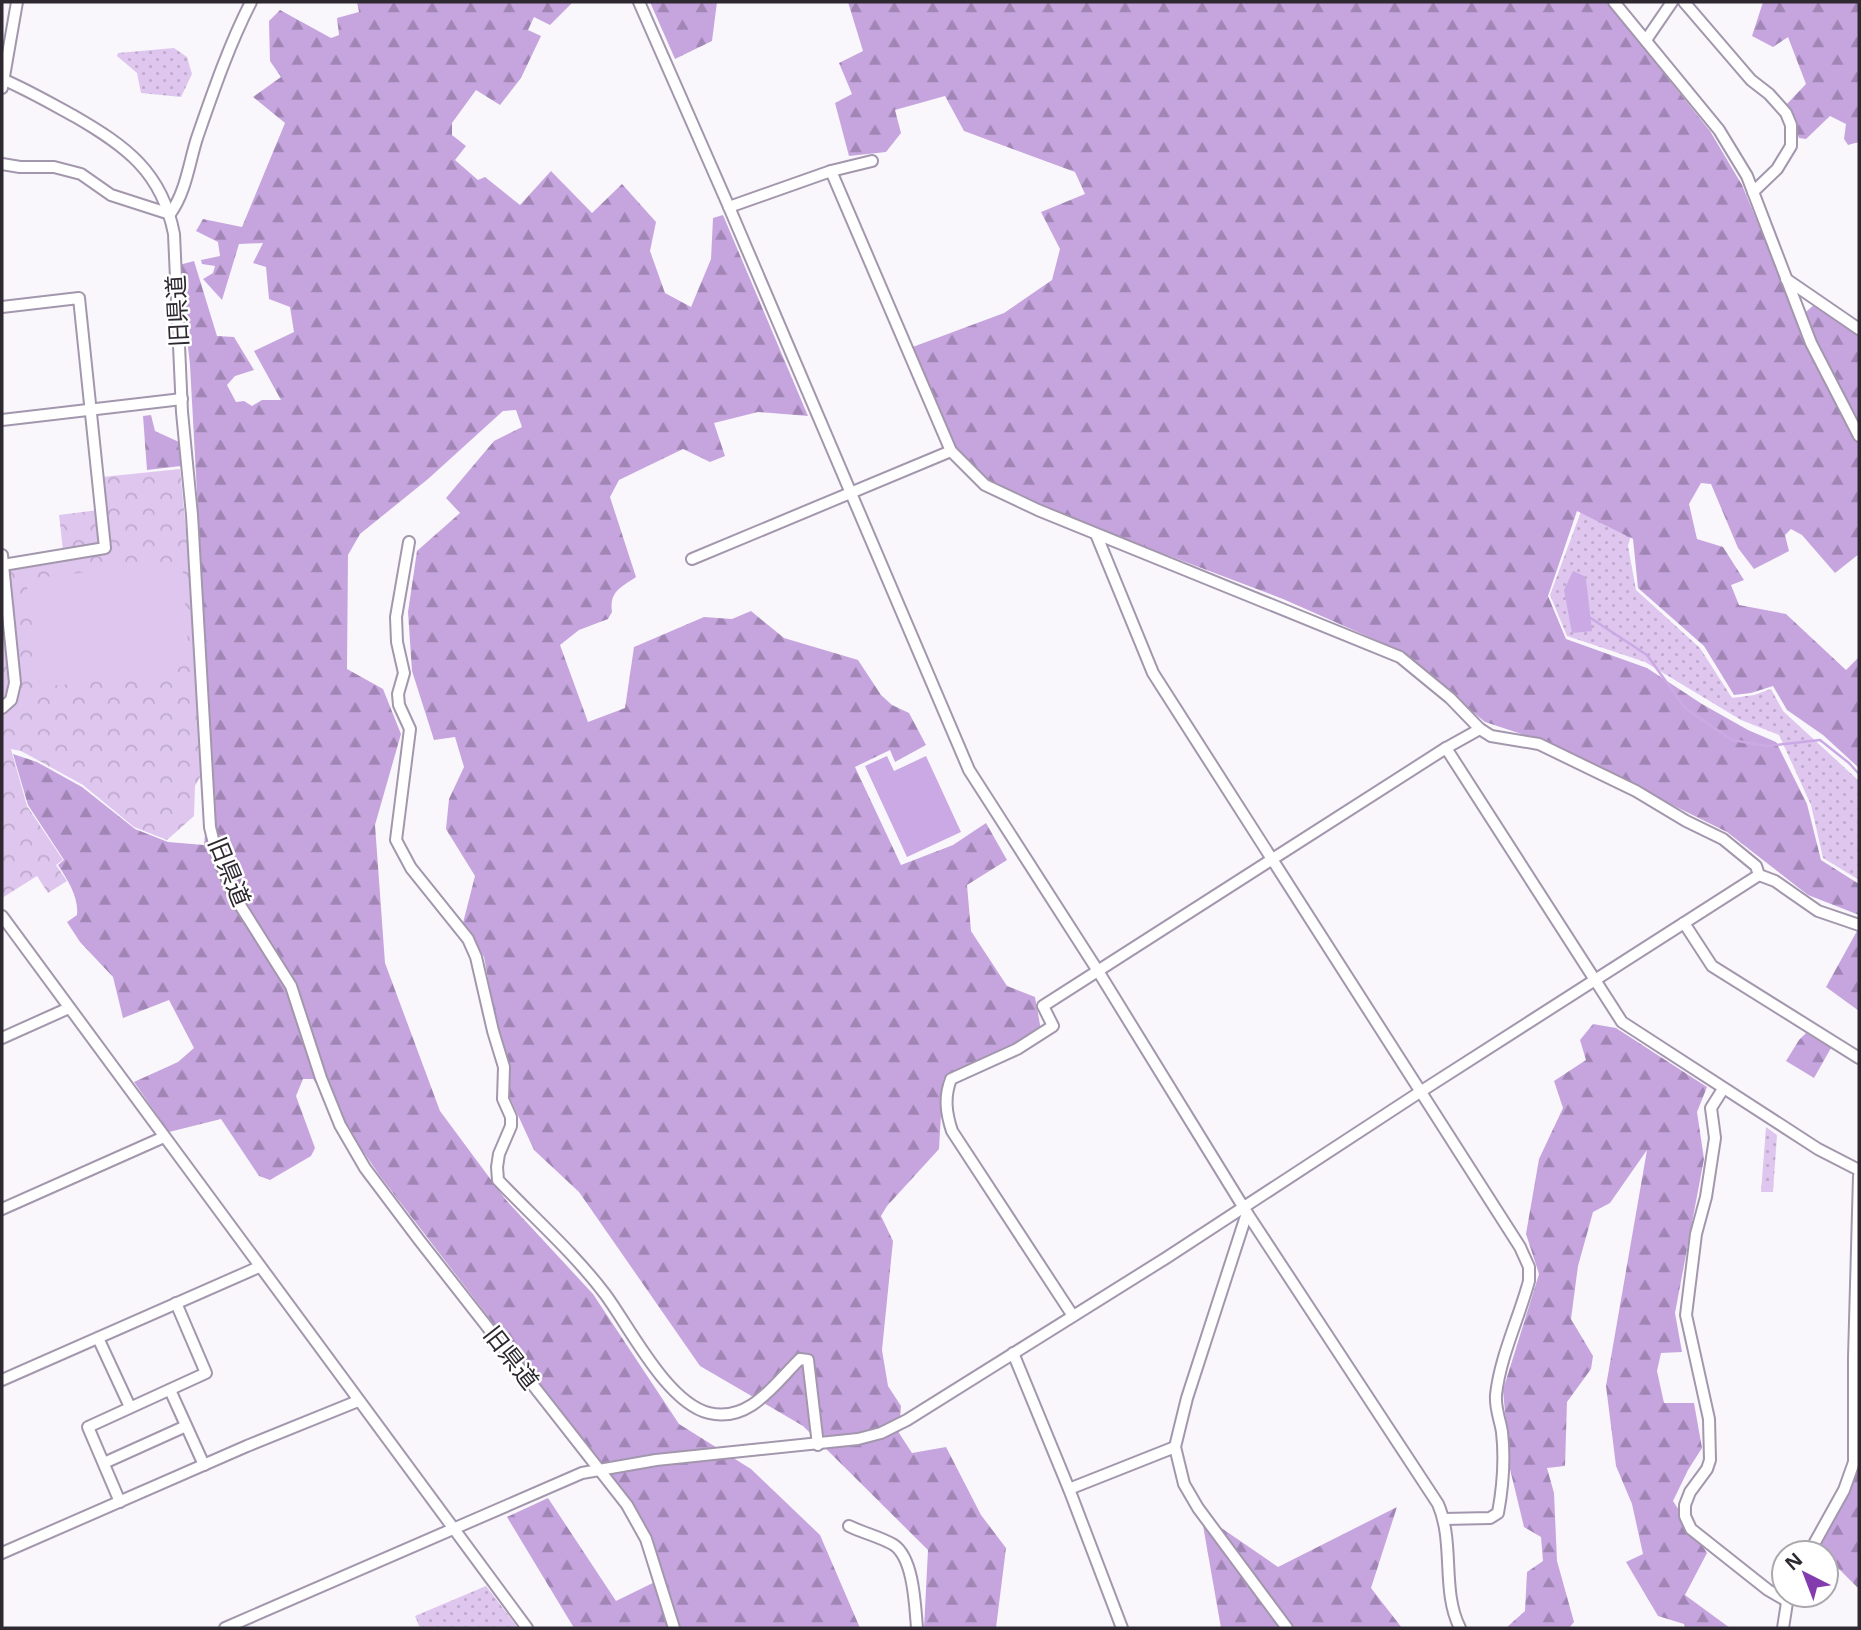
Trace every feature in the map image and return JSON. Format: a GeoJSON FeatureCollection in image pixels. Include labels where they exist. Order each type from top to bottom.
{"type":"FeatureCollection","features":[{"type":"Feature","properties":{"kind":"street"},"geometry":{"type":"LineString","coordinates":[[2,82],[17,2]]}},
{"type":"Feature","properties":{"kind":"street"},"geometry":{"type":"LineString","coordinates":[[2,164],[54,167],[81,174],[111,195],[170,214],[178,204],[196,140],[229,49],[251,2]]}},
{"type":"Feature","properties":{"kind":"street"},"geometry":{"type":"LineString","coordinates":[[639,2],[969,770],[1246,1210],[1438,1504],[1444,1519],[1452,1610],[1460,1628]]}},
{"type":"Feature","properties":{"kind":"street"},"geometry":{"type":"LineString","coordinates":[[1614,2],[1732,148],[1747,176],[1821,366],[1859,436]]}},
{"type":"Feature","properties":{"kind":"street"},"geometry":{"type":"LineString","coordinates":[[1646,40],[1672,2]]}},
{"type":"Feature","properties":{"kind":"street"},"geometry":{"type":"LineString","coordinates":[[1684,2],[1751,79],[1786,113],[1791,125],[1791,146],[1777,169],[1753,192]]}},
{"type":"Feature","properties":{"kind":"street","name":"旧県道"},"geometry":{"type":"LineString","coordinates":[[2,82],[79,119],[129,151],[142,163],[159,188],[170,214],[174,234],[210,827],[216,852],[233,894],[291,986],[321,1078],[340,1125],[365,1168],[628,1505],[646,1539],[674,1628]]}},
{"type":"Feature","properties":{"kind":"street"},"geometry":{"type":"LineString","coordinates":[[729,207],[831,171],[872,161]]}},
{"type":"Feature","properties":{"kind":"street"},"geometry":{"type":"LineString","coordinates":[[831,171],[951,451],[985,485],[1096,534],[1400,657],[1491,736],[1539,744],[1648,797],[1686,821],[1723,839],[1756,866],[1759,875]]}},
{"type":"Feature","properties":{"kind":"street"},"geometry":{"type":"LineString","coordinates":[[1786,278],[1859,329]]}},
{"type":"Feature","properties":{"kind":"street"},"geometry":{"type":"LineString","coordinates":[[2,307],[79,299],[106,548],[3,565]]}},
{"type":"Feature","properties":{"kind":"street"},"geometry":{"type":"LineString","coordinates":[[2,419],[182,399]]}},
{"type":"Feature","properties":{"kind":"street"},"geometry":{"type":"LineString","coordinates":[[692,559],[951,451]]}},
{"type":"Feature","properties":{"kind":"street"},"geometry":{"type":"LineString","coordinates":[[1096,534],[1153,673],[1520,1247],[1529,1268],[1530,1281],[1499,1376],[1496,1394],[1496,1411],[1504,1455],[1499,1513],[1490,1518],[1444,1519]]}},
{"type":"Feature","properties":{"kind":"street"},"geometry":{"type":"LineString","coordinates":[[409,542],[396,617],[397,642],[404,673],[398,694],[399,705],[410,729],[396,840],[411,868],[468,939],[476,957],[504,1067],[503,1099],[511,1126],[499,1154],[498,1180],[604,1293],[649,1360],[675,1390],[694,1406],[709,1413],[722,1414],[750,1409],[800,1359],[808,1360],[818,1444]]}},
{"type":"Feature","properties":{"kind":"street"},"geometry":{"type":"LineString","coordinates":[[2,555],[15,683],[10,700],[2,708]]}},
{"type":"Feature","properties":{"kind":"street"},"geometry":{"type":"LineString","coordinates":[[1073,1316],[952,1131],[947,1116],[946,1092],[951,1079],[1017,1049],[1053,1026],[1043,1006],[1446,748],[1480,729]]}},
{"type":"Feature","properties":{"kind":"street"},"geometry":{"type":"LineString","coordinates":[[1446,748],[1622,1022],[1818,1149],[1859,1170]]}},
{"type":"Feature","properties":{"kind":"street"},"geometry":{"type":"LineString","coordinates":[[225,1628],[582,1473],[656,1460],[818,1444],[881,1433],[907,1420],[1246,1210],[1420,1091],[1759,875],[1776,881],[1818,911],[1859,925]]}},
{"type":"Feature","properties":{"kind":"street"},"geometry":{"type":"LineString","coordinates":[[2,916],[527,1628]]}},
{"type":"Feature","properties":{"kind":"street"},"geometry":{"type":"LineString","coordinates":[[1684,923],[1712,966],[1859,1059]]}},
{"type":"Feature","properties":{"kind":"street"},"geometry":{"type":"LineString","coordinates":[[2,1038],[69,1008]]}},
{"type":"Feature","properties":{"kind":"street"},"geometry":{"type":"LineString","coordinates":[[1723,1089],[1711,1108],[1714,1138],[1706,1197],[1696,1234],[1686,1315],[1707,1406],[1710,1460],[1707,1469],[1690,1492],[1685,1505],[1685,1516],[1692,1529],[1770,1591]]}},
{"type":"Feature","properties":{"kind":"street"},"geometry":{"type":"LineString","coordinates":[[2,1209],[164,1137]]}},
{"type":"Feature","properties":{"kind":"street"},"geometry":{"type":"LineString","coordinates":[[1817,1539],[1844,1490],[1854,1462],[1859,1176]]}},
{"type":"Feature","properties":{"kind":"street"},"geometry":{"type":"LineString","coordinates":[[1246,1210],[1187,1398],[1175,1447],[1184,1484],[1198,1508],[1287,1628]]}},
{"type":"Feature","properties":{"kind":"street"},"geometry":{"type":"LineString","coordinates":[[2,1380],[259,1267]]}},
{"type":"Feature","properties":{"kind":"street"},"geometry":{"type":"LineString","coordinates":[[120,1502],[88,1427],[206,1373],[176,1303]]}},
{"type":"Feature","properties":{"kind":"street"},"geometry":{"type":"LineString","coordinates":[[98,1338],[130,1407]]}},
{"type":"Feature","properties":{"kind":"street"},"geometry":{"type":"LineString","coordinates":[[1013,1353],[1122,1628]]}},
{"type":"Feature","properties":{"kind":"street"},"geometry":{"type":"LineString","coordinates":[[170,1390],[204,1465]]}},
{"type":"Feature","properties":{"kind":"street"},"geometry":{"type":"LineString","coordinates":[[2,1553],[358,1401]]}},
{"type":"Feature","properties":{"kind":"street"},"geometry":{"type":"LineString","coordinates":[[104,1463],[186,1426]]}},
{"type":"Feature","properties":{"kind":"street"},"geometry":{"type":"LineString","coordinates":[[1069,1489],[1175,1447]]}},
{"type":"Feature","properties":{"kind":"street"},"geometry":{"type":"LineString","coordinates":[[849,1526],[888,1542],[904,1555],[917,1628]]}},
{"type":"Feature","properties":{"kind":"street"},"geometry":{"type":"LineString","coordinates":[[1783,1628],[1786,1609]]}},
{"type":"Feature","properties":{"kind":"green space"},"geometry":{"type":"Polygon","coordinates":[[[357,2],[573,2],[550,25],[534,17],[528,30],[541,36],[521,78],[500,105],[476,90],[452,123],[452,135],[466,146],[455,160],[478,180],[485,177],[520,205],[551,171],[592,213],[622,184],[656,222],[650,251],[665,293],[691,307],[711,259],[713,218],[723,215],[808,416],[758,412],[714,423],[725,456],[710,462],[683,449],[619,480],[610,497],[636,577],[614,595],[612,612],[608,619],[579,630],[560,645],[588,722],[625,708],[634,647],[704,617],[732,619],[751,611],[784,638],[858,660],[881,695],[892,705],[909,713],[926,745],[895,762],[890,750],[855,767],[901,865],[953,845],[986,823],[1007,860],[967,885],[971,931],[1007,986],[1035,997],[1041,1030],[943,1080],[939,1149],[881,1216],[893,1241],[882,1350],[888,1386],[901,1406],[899,1433],[912,1453],[946,1447],[981,1515],[1006,1548],[996,1628],[924,1628],[928,1550],[803,1426],[700,1366],[579,1192],[534,1150],[510,1098],[484,957],[463,923],[475,876],[446,829],[449,799],[464,767],[455,737],[434,740],[412,671],[408,612],[417,551],[460,513],[446,498],[494,441],[522,427],[516,410],[503,411],[428,479],[360,534],[348,555],[347,669],[383,689],[401,734],[375,825],[385,963],[440,1111],[506,1200],[593,1294],[679,1424],[751,1469],[820,1535],[860,1628],[574,1628],[507,1517],[548,1498],[616,1601],[665,1577],[632,1504],[380,1176],[313,1079],[303,1079],[296,1096],[315,1148],[311,1156],[270,1180],[259,1176],[221,1119],[169,1132],[134,1082],[178,1062],[194,1048],[169,1000],[123,1018],[113,977],[80,942],[67,922],[77,915],[77,908],[72,888],[58,865],[64,860],[28,805],[13,754],[37,762],[82,787],[135,829],[168,842],[204,845],[212,768],[190,365],[179,265],[194,261],[217,336],[234,337],[254,370],[235,376],[227,385],[236,402],[244,401],[252,406],[262,400],[281,400],[254,351],[294,332],[290,307],[269,299],[266,267],[253,263],[263,243],[239,244],[222,300],[203,279],[213,273],[215,266],[202,264],[201,260],[220,256],[218,242],[196,231],[203,219],[242,227],[285,123],[253,97],[281,77],[270,61],[269,21],[280,10],[331,38],[339,35],[337,18],[359,12],[357,2]]]}},
{"type":"Feature","properties":{"kind":"green space"},"geometry":{"type":"Polygon","coordinates":[[[650,2],[717,2],[712,41],[675,59],[650,2]]]}},
{"type":"Feature","properties":{"kind":"green space"},"geometry":{"type":"Polygon","coordinates":[[[848,2],[1607,2],[1710,131],[1742,185],[1798,319],[1816,303],[1859,333],[1859,554],[1835,573],[1802,535],[1791,529],[1785,535],[1789,551],[1754,569],[1738,548],[1711,484],[1701,483],[1689,504],[1697,539],[1723,547],[1744,580],[1731,585],[1739,605],[1786,614],[1846,670],[1859,657],[1859,768],[1823,735],[1787,710],[1773,686],[1734,695],[1704,646],[1638,588],[1633,539],[1577,511],[1548,596],[1566,639],[1647,668],[1702,704],[1748,730],[1776,742],[1807,804],[1821,860],[1859,884],[1859,915],[1808,895],[1727,832],[1543,741],[1485,722],[1396,649],[1283,599],[1035,505],[987,481],[952,447],[910,348],[1004,313],[1052,280],[1060,249],[1041,212],[1085,194],[1075,172],[964,131],[945,96],[895,110],[901,133],[886,152],[849,156],[835,103],[852,94],[839,63],[863,51],[848,2]]]}},
{"type":"Feature","properties":{"kind":"green space"},"geometry":{"type":"Polygon","coordinates":[[[1763,2],[1859,2],[1859,142],[1848,145],[1844,139],[1846,124],[1830,116],[1806,139],[1799,138],[1786,105],[1806,84],[1788,37],[1773,47],[1752,36],[1763,2]]]}},
{"type":"Feature","properties":{"kind":"green space"},"geometry":{"type":"Polygon","coordinates":[[[174,48],[187,57],[192,74],[181,97],[141,93],[137,73],[117,56],[118,53],[174,48]]]}},
{"type":"Feature","properties":{"kind":"green space"},"geometry":{"type":"Polygon","coordinates":[[[151,415],[155,431],[179,442],[181,466],[147,470],[143,416],[151,415]]]}},
{"type":"Feature","properties":{"kind":"green space"},"geometry":{"type":"Polygon","coordinates":[[[1654,452],[1628,546],[1636,590],[1700,648],[1732,698],[1771,689],[1783,711],[1859,781],[1859,880],[1823,858],[1811,805],[1779,735],[1741,720],[1645,662],[1567,636],[1550,595],[1589,490],[1654,452]]]}},
{"type":"Feature","properties":{"kind":"green space"},"geometry":{"type":"Polygon","coordinates":[[[180,469],[203,772],[195,786],[194,816],[167,840],[134,827],[83,785],[21,751],[11,749],[27,806],[63,860],[56,865],[67,881],[48,893],[37,876],[2,898],[2,569],[64,559],[59,515],[106,509],[102,477],[180,469]]]}},
{"type":"Feature","properties":{"kind":"green space"},"geometry":{"type":"Polygon","coordinates":[[[182,561],[189,663],[162,675],[40,687],[26,579],[182,561]]]}},
{"type":"Feature","properties":{"kind":"green space"},"geometry":{"type":"Polygon","coordinates":[[[1857,931],[1859,932],[1859,1011],[1826,987],[1857,931]]]}},
{"type":"Feature","properties":{"kind":"green space"},"geometry":{"type":"Polygon","coordinates":[[[1593,1024],[1616,1028],[1707,1087],[1697,1112],[1704,1159],[1675,1313],[1682,1352],[1661,1353],[1657,1371],[1664,1403],[1694,1403],[1702,1448],[1673,1501],[1707,1553],[1685,1595],[1730,1628],[1685,1628],[1684,1624],[1658,1616],[1626,1562],[1643,1554],[1632,1504],[1616,1466],[1606,1386],[1647,1150],[1610,1203],[1593,1212],[1578,1266],[1571,1319],[1593,1356],[1591,1369],[1567,1402],[1565,1466],[1547,1468],[1554,1493],[1557,1561],[1574,1622],[1569,1628],[1506,1628],[1525,1611],[1527,1572],[1543,1561],[1541,1537],[1524,1527],[1510,1469],[1503,1390],[1539,1274],[1526,1234],[1539,1159],[1563,1108],[1554,1081],[1586,1060],[1580,1040],[1593,1024]]]}},
{"type":"Feature","properties":{"kind":"green space"},"geometry":{"type":"Polygon","coordinates":[[[1806,1033],[1831,1048],[1814,1078],[1786,1061],[1806,1033]]]}},
{"type":"Feature","properties":{"kind":"green space"},"geometry":{"type":"Polygon","coordinates":[[[1766,1127],[1777,1135],[1773,1192],[1761,1192],[1766,1127]]]}},
{"type":"Feature","properties":{"kind":"green space"},"geometry":{"type":"Polygon","coordinates":[[[1859,1398],[1859,1589],[1840,1570],[1840,1539],[1820,1539],[1853,1476],[1859,1398]]]}},
{"type":"Feature","properties":{"kind":"green space"},"geometry":{"type":"Polygon","coordinates":[[[1397,1507],[1371,1588],[1402,1628],[1221,1628],[1201,1514],[1278,1567],[1397,1507]]]}},
{"type":"Feature","properties":{"kind":"green space"},"geometry":{"type":"Polygon","coordinates":[[[486,1586],[518,1628],[420,1628],[415,1616],[486,1586]]]}},
{"type":"Feature","properties":{"kind":"shaded area"},"geometry":{"type":"Polygon","coordinates":[[[1573,571],[1584,576],[1586,580],[1592,631],[1572,633],[1564,590],[1573,571]]]}},
{"type":"Feature","properties":{"kind":"shaded area"},"geometry":{"type":"Polygon","coordinates":[[[887,756],[894,771],[926,756],[961,832],[907,857],[865,766],[887,756]]]}},
{"type":"Feature","properties":{"kind":"waterway"},"geometry":{"type":"LineString","coordinates":[[1589,617],[1647,655],[1685,708],[1732,740],[1767,746],[1820,740],[1859,774]]}}]}
